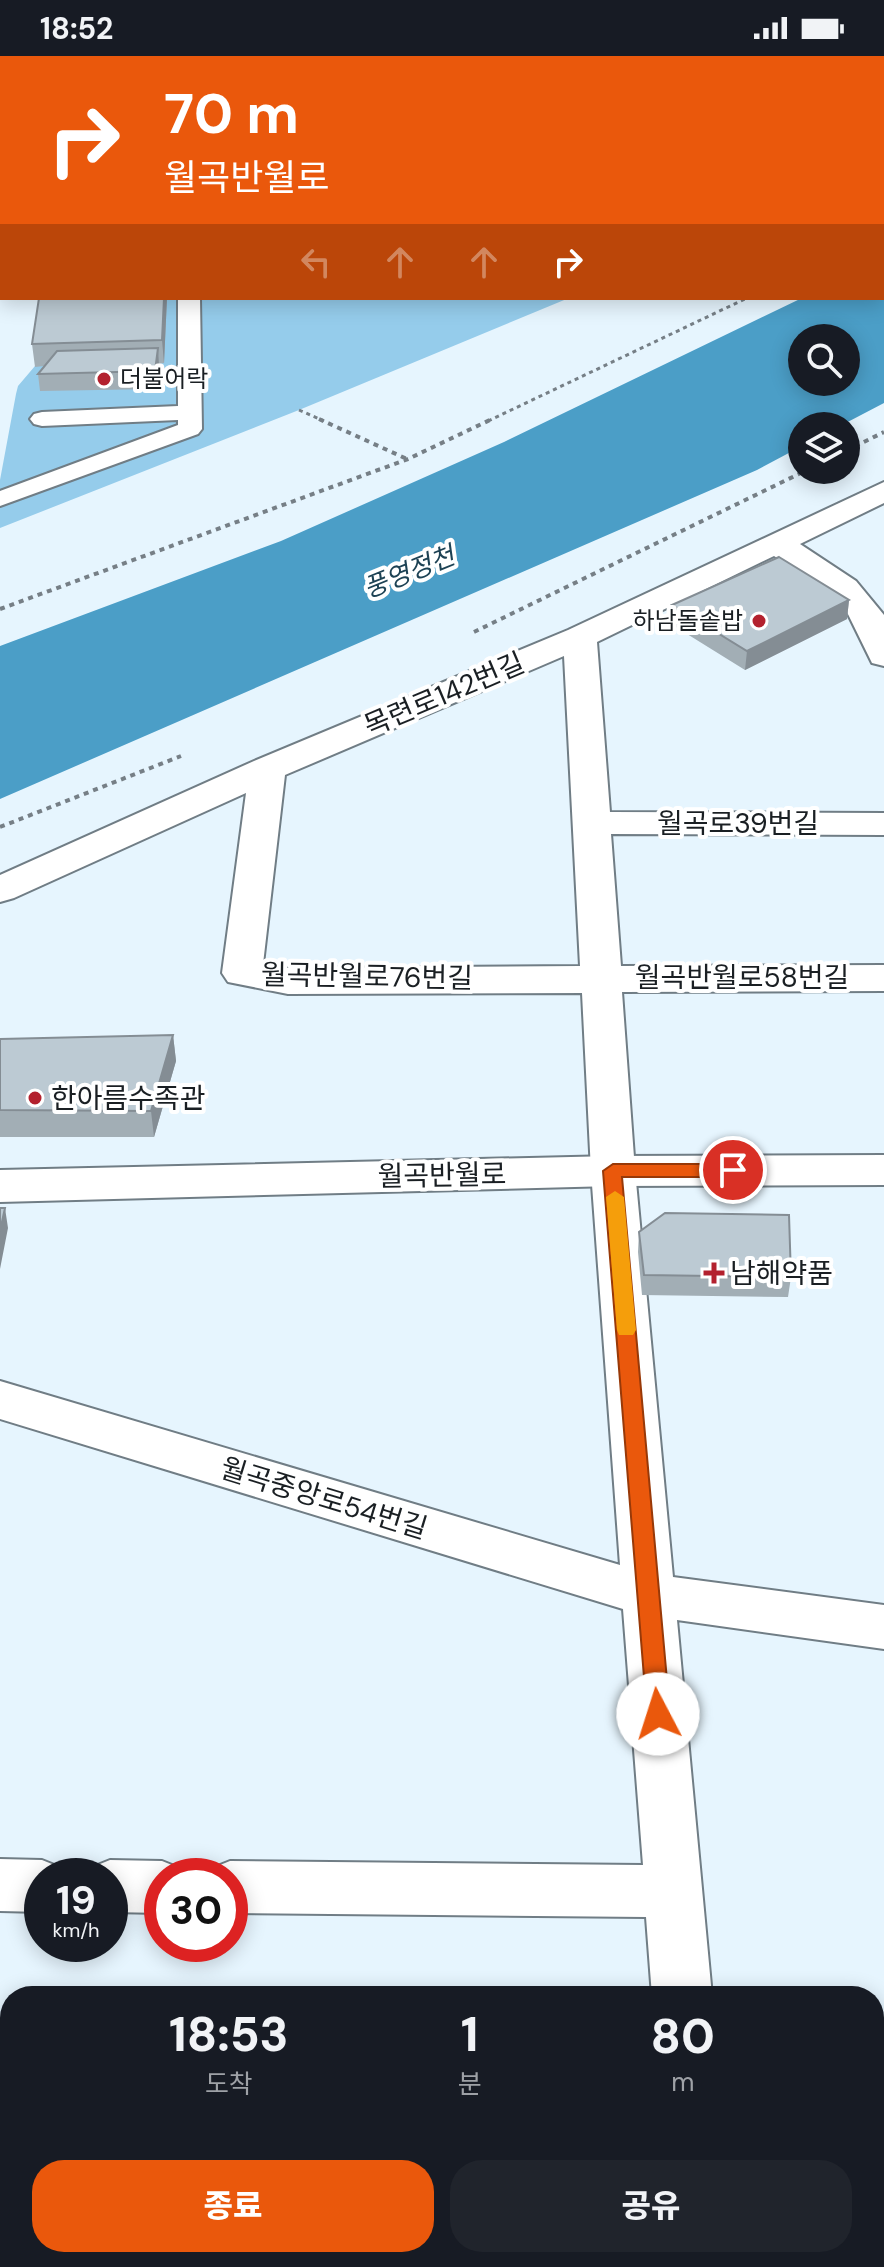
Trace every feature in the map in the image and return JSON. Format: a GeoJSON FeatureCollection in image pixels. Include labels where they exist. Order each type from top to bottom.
{"type":"FeatureCollection","features":[{"type":"Feature","properties":{"kind":"street","name":"목련로142번길"},"geometry":{"type":"LineString","coordinates":[[0,890],[267,769],[580,637],[884,491]]}},
{"type":"Feature","properties":{"kind":"street"},"geometry":{"type":"LineString","coordinates":[[777,544],[849,591],[876,628],[884,656]]}},
{"type":"Feature","properties":{"kind":"street"},"geometry":{"type":"LineString","coordinates":[[580,637],[613,1171],[681,1986]]}},
{"type":"Feature","properties":{"kind":"street","name":"월곡반월로76번길"},"geometry":{"type":"LineString","coordinates":[[267,769],[242,973],[288,981],[601,977]]}},
{"type":"Feature","properties":{"kind":"street","name":"월곡로39번길"},"geometry":{"type":"LineString","coordinates":[[591,823],[884,824]]}},
{"type":"Feature","properties":{"kind":"street","name":"월곡반월로58번길"},"geometry":{"type":"LineString","coordinates":[[601,977],[884,978]]}},
{"type":"Feature","properties":{"kind":"street","name":"월곡반월로"},"geometry":{"type":"LineString","coordinates":[[0,1186],[613,1171],[884,1170]]}},
{"type":"Feature","properties":{"kind":"street","name":"월곡중앙로54번길"},"geometry":{"type":"LineString","coordinates":[[0,1400],[649,1595],[884,1627]]}},
{"type":"Feature","properties":{"kind":"street"},"geometry":{"type":"LineString","coordinates":[[0,1885],[24,1886]]}},
{"type":"Feature","properties":{"kind":"street"},"geometry":{"type":"LineString","coordinates":[[248,1887],[673,1891]]}},
{"type":"Feature","properties":{"kind":"lane"},"geometry":{"type":"LineString","coordinates":[[0,499],[190,429],[189,300]]}},
{"type":"Feature","properties":{"kind":"lane"},"geometry":{"type":"LineString","coordinates":[[42,419],[190,413]]}},
{"type":"Feature","properties":{"kind":"path"},"geometry":{"type":"LineString","coordinates":[[0,609],[408,459],[743,300]]}},
{"type":"Feature","properties":{"kind":"path"},"geometry":{"type":"LineString","coordinates":[[299,410],[408,459]]}},
{"type":"Feature","properties":{"kind":"path"},"geometry":{"type":"LineString","coordinates":[[860,444],[884,432]]}},
{"type":"Feature","properties":{"kind":"path"},"geometry":{"type":"LineString","coordinates":[[467,635],[788,479]]}},
{"type":"Feature","properties":{"kind":"path"},"geometry":{"type":"LineString","coordinates":[[0,827],[193,751]]}},
{"type":"Feature","properties":{"kind":"shaded area"},"geometry":{"type":"Polygon","coordinates":[[[45,300],[564,300],[299,410],[0,528],[0,480],[16,394],[18,386],[35,366],[45,300]]]}},
{"type":"Feature","properties":{"kind":"water","name":"풍영정천"},"geometry":{"type":"Polygon","coordinates":[[[798,300],[884,300],[884,403],[860,416],[860,412],[788,412],[788,453],[757,470],[0,799],[0,646],[281,541],[504,442],[798,300]]]}},
{"type":"Feature","properties":{"kind":"building"},"geometry":{"type":"Polygon","coordinates":[[[39,300],[164,300],[162,340],[32,344],[39,300]]]}},
{"type":"Feature","properties":{"kind":"building"},"geometry":{"type":"Polygon","coordinates":[[[158,348],[155,371],[38,374],[57,351],[158,348]]]}},
{"type":"Feature","properties":{"kind":"building","name":"하남돌솥밥"},"geometry":{"type":"Polygon","coordinates":[[[779,557],[849,600],[747,651],[672,605],[779,557]]]}},
{"type":"Feature","properties":{"kind":"building"},"geometry":{"type":"Polygon","coordinates":[[[173,1035],[151,1111],[0,1110],[0,1039],[173,1035]]]}},
{"type":"Feature","properties":{"kind":"building"},"geometry":{"type":"Polygon","coordinates":[[[0,1208],[5,1208],[0,1231],[0,1208]]]}},
{"type":"Feature","properties":{"kind":"building","name":"남해약품"},"geometry":{"type":"Polygon","coordinates":[[[665,1213],[789,1215],[791,1277],[644,1275],[639,1232],[665,1213]]]}},
{"type":"Feature","properties":{"kind":"slow traffic"},"geometry":{"type":"LineString","coordinates":[[615,1197],[626,1330]]}},
{"type":"Feature","properties":{"kind":"place","name":"더불어락"},"geometry":{"type":"Point","coordinates":[104,379]}},
{"type":"Feature","properties":{"kind":"place","name":"하남돌솥밥"},"geometry":{"type":"Point","coordinates":[759,621]}},
{"type":"Feature","properties":{"kind":"place","name":"한아름수족관"},"geometry":{"type":"Point","coordinates":[35,1098]}},
{"type":"Feature","properties":{"kind":"place","name":"남해약품"},"geometry":{"type":"Point","coordinates":[714,1273]}},
{"type":"Feature","properties":{"kind":"route"},"geometry":{"type":"LineString","coordinates":[[658,1714],[613,1171],[733,1170]]}}]}
